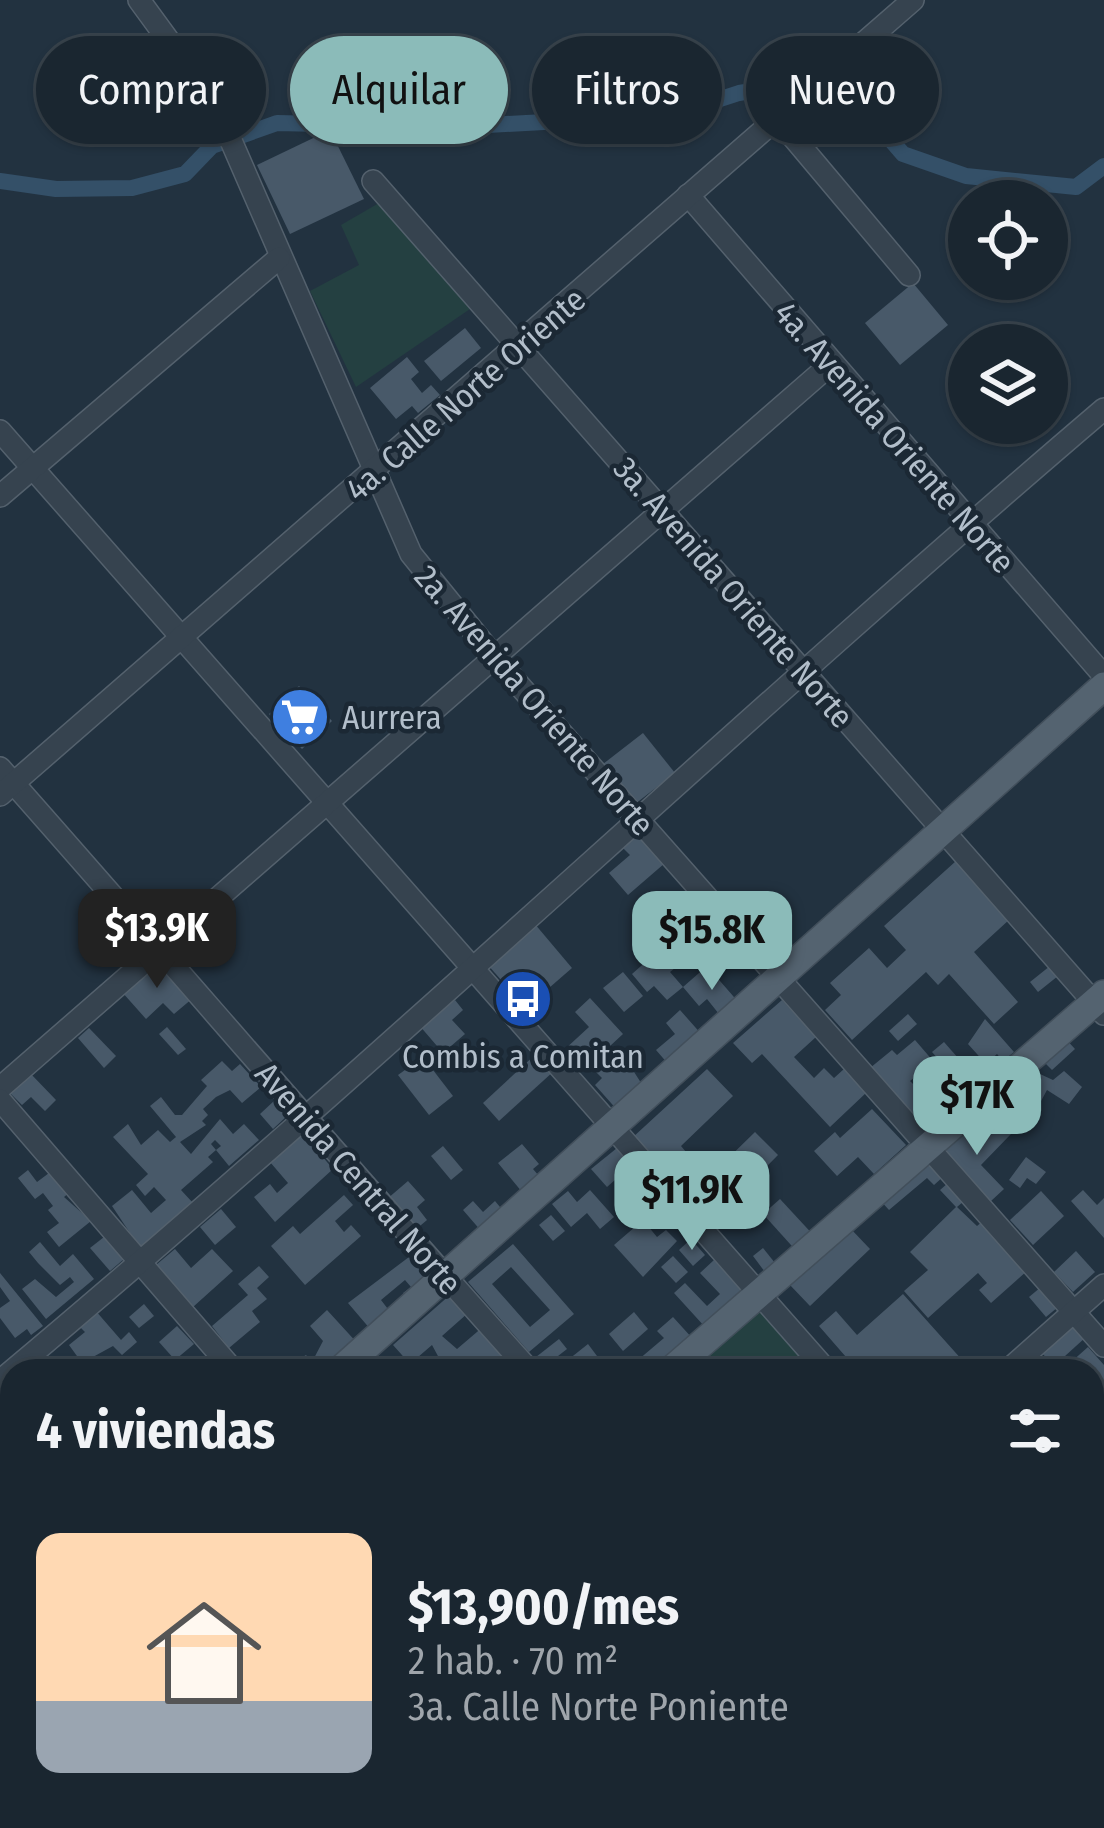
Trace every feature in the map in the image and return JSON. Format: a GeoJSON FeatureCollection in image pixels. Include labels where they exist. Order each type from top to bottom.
{"type":"FeatureCollection","features":[{"type":"Feature","properties":{"kind":"main road"},"geometry":{"type":"LineString","coordinates":[[353,1359],[1104,686]]}},
{"type":"Feature","properties":{"kind":"main road"},"geometry":{"type":"LineString","coordinates":[[684,1359],[1101,1003]]}},
{"type":"Feature","properties":{"kind":"street","name":"2a. Avenida Oriente Norte"},"geometry":{"type":"LineString","coordinates":[[139,0],[215,104],[411,554],[496,659],[1104,1346]]}},
{"type":"Feature","properties":{"kind":"street","name":"4a. Calle Norte Oriente"},"geometry":{"type":"LineString","coordinates":[[871,36],[913,0]]}},
{"type":"Feature","properties":{"kind":"street","name":"4a. Calle Norte Oriente"},"geometry":{"type":"LineString","coordinates":[[5,782],[184,640],[747,144]]}},
{"type":"Feature","properties":{"kind":"street"},"geometry":{"type":"LineString","coordinates":[[799,144],[909,275]]}},
{"type":"Feature","properties":{"kind":"street","name":"3a. Avenida Oriente Norte"},"geometry":{"type":"LineString","coordinates":[[373,182],[1101,1003]]}},
{"type":"Feature","properties":{"kind":"street","name":"4a. Avenida Oriente Norte"},"geometry":{"type":"LineString","coordinates":[[688,195],[968,525],[1104,676]]}},
{"type":"Feature","properties":{"kind":"street"},"geometry":{"type":"LineString","coordinates":[[0,496],[279,258]]}},
{"type":"Feature","properties":{"kind":"street"},"geometry":{"type":"LineString","coordinates":[[0,1088],[832,363]]}},
{"type":"Feature","properties":{"kind":"street"},"geometry":{"type":"LineString","coordinates":[[26,1359],[304,1121],[472,964],[1104,409]]}},
{"type":"Feature","properties":{"kind":"street"},"geometry":{"type":"LineString","coordinates":[[0,430],[816,1359]]}},
{"type":"Feature","properties":{"kind":"street","name":"Avenida Central Norte"},"geometry":{"type":"LineString","coordinates":[[5,782],[162,947],[304,1121],[519,1359]]}},
{"type":"Feature","properties":{"kind":"street"},"geometry":{"type":"LineString","coordinates":[[0,1100],[223,1359]]}},
{"type":"Feature","properties":{"kind":"street"},"geometry":{"type":"LineString","coordinates":[[1020,1359],[1104,1285]]}},
{"type":"Feature","properties":{"kind":"green space"},"geometry":{"type":"Polygon","coordinates":[[[379,203],[470,309],[356,387],[310,291],[359,265],[341,225],[379,203]]]}},
{"type":"Feature","properties":{"kind":"green space"},"geometry":{"type":"Polygon","coordinates":[[[759,1304],[808,1359],[697,1359],[759,1304]]]}},
{"type":"Feature","properties":{"kind":"building"},"geometry":{"type":"Polygon","coordinates":[[[301,144],[337,144],[364,199],[290,234],[257,165],[301,144]]]}},
{"type":"Feature","properties":{"kind":"building"},"geometry":{"type":"Polygon","coordinates":[[[913,283],[948,325],[900,365],[865,323],[913,283]]]}},
{"type":"Feature","properties":{"kind":"building"},"geometry":{"type":"Polygon","coordinates":[[[465,328],[481,348],[441,381],[424,361],[465,328]]]}},
{"type":"Feature","properties":{"kind":"building"},"geometry":{"type":"Polygon","coordinates":[[[407,357],[419,372],[411,379],[422,393],[431,385],[440,395],[418,413],[412,406],[396,419],[370,388],[407,357]]]}},
{"type":"Feature","properties":{"kind":"building","name":"Aurrera"},"geometry":{"type":"Polygon","coordinates":[[[299,686],[332,721],[302,749],[269,714],[299,686]]]}},
{"type":"Feature","properties":{"kind":"building"},"geometry":{"type":"Polygon","coordinates":[[[643,733],[675,773],[635,804],[603,764],[643,733]]]}},
{"type":"Feature","properties":{"kind":"building"},"geometry":{"type":"Polygon","coordinates":[[[634,829],[665,863],[628,895],[609,873],[630,855],[618,843],[634,829]]]}},
{"type":"Feature","properties":{"kind":"building"},"geometry":{"type":"Polygon","coordinates":[[[956,861],[1010,919],[974,952],[1018,1002],[994,1024],[949,974],[938,985],[926,972],[852,1040],[825,1010],[841,995],[830,983],[869,948],[887,968],[906,950],[884,926],[956,861]]]}},
{"type":"Feature","properties":{"kind":"building"},"geometry":{"type":"Polygon","coordinates":[[[690,890],[707,909],[690,924],[698,932],[712,919],[722,930],[670,972],[683,987],[667,1000],[654,986],[647,992],[632,974],[650,958],[634,940],[690,890]]]}},
{"type":"Feature","properties":{"kind":"building"},"geometry":{"type":"Polygon","coordinates":[[[534,923],[572,968],[526,1008],[487,964],[534,923]]]}},
{"type":"Feature","properties":{"kind":"building"},"geometry":{"type":"Polygon","coordinates":[[[158,960],[193,998],[174,1014],[163,1003],[146,1019],[122,992],[158,960]]]}},
{"type":"Feature","properties":{"kind":"building"},"geometry":{"type":"Polygon","coordinates":[[[1055,962],[1063,972],[1038,992],[1030,982],[1055,962]]]}},
{"type":"Feature","properties":{"kind":"building"},"geometry":{"type":"Polygon","coordinates":[[[707,966],[740,1004],[723,1019],[707,999],[699,1006],[683,987],[707,966]]]}},
{"type":"Feature","properties":{"kind":"building"},"geometry":{"type":"Polygon","coordinates":[[[623,972],[643,996],[624,1012],[603,988],[623,972]]]}},
{"type":"Feature","properties":{"kind":"building"},"geometry":{"type":"Polygon","coordinates":[[[590,998],[623,1034],[583,1071],[564,1050],[589,1027],[575,1012],[590,998]]]}},
{"type":"Feature","properties":{"kind":"building"},"geometry":{"type":"Polygon","coordinates":[[[455,1000],[463,1010],[452,1020],[465,1034],[443,1053],[419,1025],[455,1000]]]}},
{"type":"Feature","properties":{"kind":"building"},"geometry":{"type":"Polygon","coordinates":[[[782,1000],[816,1037],[794,1057],[814,1078],[824,1068],[834,1078],[844,1069],[867,1092],[830,1127],[762,1054],[752,1063],[733,1043],[782,1000]]]}},
{"type":"Feature","properties":{"kind":"building"},"geometry":{"type":"Polygon","coordinates":[[[680,1010],[703,1036],[669,1065],[656,1050],[675,1034],[666,1023],[680,1010]]]}},
{"type":"Feature","properties":{"kind":"building"},"geometry":{"type":"Polygon","coordinates":[[[908,1014],[917,1024],[898,1041],[889,1031],[908,1014]]]}},
{"type":"Feature","properties":{"kind":"building"},"geometry":{"type":"Polygon","coordinates":[[[985,1019],[1014,1052],[1003,1061],[997,1054],[986,1064],[968,1044],[985,1019]]]}},
{"type":"Feature","properties":{"kind":"building"},"geometry":{"type":"Polygon","coordinates":[[[167,1027],[186,1049],[178,1055],[159,1034],[167,1027]]]}},
{"type":"Feature","properties":{"kind":"building"},"geometry":{"type":"Polygon","coordinates":[[[89,1028],[116,1056],[104,1068],[78,1038],[89,1028]]]}},
{"type":"Feature","properties":{"kind":"building"},"geometry":{"type":"Polygon","coordinates":[[[1064,1037],[1075,1049],[1052,1070],[1040,1058],[1064,1037]]]}},
{"type":"Feature","properties":{"kind":"building"},"geometry":{"type":"Polygon","coordinates":[[[915,1040],[934,1062],[910,1081],[946,1116],[927,1133],[870,1068],[892,1050],[897,1055],[915,1040]]]}},
{"type":"Feature","properties":{"kind":"building"},"geometry":{"type":"Polygon","coordinates":[[[944,1042],[980,1083],[968,1093],[932,1052],[944,1042]]]}},
{"type":"Feature","properties":{"kind":"building"},"geometry":{"type":"Polygon","coordinates":[[[618,1047],[645,1089],[619,1112],[595,1085],[602,1078],[593,1069],[618,1047]]]}},
{"type":"Feature","properties":{"kind":"building"},"geometry":{"type":"Polygon","coordinates":[[[537,1053],[554,1071],[499,1121],[483,1103],[537,1053]]]}},
{"type":"Feature","properties":{"kind":"building"},"geometry":{"type":"Polygon","coordinates":[[[423,1057],[453,1096],[429,1115],[398,1075],[423,1057]]]}},
{"type":"Feature","properties":{"kind":"building"},"geometry":{"type":"Polygon","coordinates":[[[222,1061],[232,1071],[240,1064],[261,1087],[242,1103],[230,1090],[216,1097],[203,1109],[208,1115],[202,1121],[206,1125],[180,1142],[191,1154],[220,1119],[233,1134],[244,1124],[259,1140],[229,1166],[216,1150],[208,1157],[213,1162],[181,1190],[193,1203],[140,1248],[112,1206],[132,1190],[151,1213],[166,1200],[154,1187],[145,1196],[136,1185],[148,1174],[113,1137],[128,1124],[141,1145],[158,1130],[170,1142],[176,1137],[150,1106],[161,1097],[175,1115],[182,1115],[207,1086],[201,1080],[222,1061]]]}},
{"type":"Feature","properties":{"kind":"building"},"geometry":{"type":"Polygon","coordinates":[[[707,1069],[733,1096],[681,1146],[708,1178],[755,1132],[778,1155],[732,1202],[714,1185],[692,1204],[632,1138],[707,1069]]]}},
{"type":"Feature","properties":{"kind":"building"},"geometry":{"type":"Polygon","coordinates":[[[1021,1071],[1033,1080],[1040,1074],[1053,1080],[1064,1071],[1082,1087],[1069,1104],[1047,1090],[1040,1103],[1031,1097],[1025,1106],[1033,1112],[1022,1133],[1005,1121],[1018,1102],[1001,1089],[1021,1071]]]}},
{"type":"Feature","properties":{"kind":"building"},"geometry":{"type":"Polygon","coordinates":[[[30,1073],[56,1100],[45,1111],[31,1097],[22,1105],[9,1092],[30,1073]]]}},
{"type":"Feature","properties":{"kind":"building"},"geometry":{"type":"Polygon","coordinates":[[[275,1100],[288,1115],[273,1129],[260,1114],[275,1100]]]}},
{"type":"Feature","properties":{"kind":"building"},"geometry":{"type":"Polygon","coordinates":[[[872,1109],[906,1145],[874,1174],[858,1157],[837,1176],[814,1151],[835,1132],[840,1138],[872,1109]]]}},
{"type":"Feature","properties":{"kind":"building"},"geometry":{"type":"Polygon","coordinates":[[[999,1123],[1011,1134],[981,1165],[1004,1189],[991,1201],[940,1147],[959,1128],[976,1146],[999,1123]]]}},
{"type":"Feature","properties":{"kind":"building"},"geometry":{"type":"Polygon","coordinates":[[[303,1134],[333,1169],[275,1222],[254,1197],[270,1184],[277,1193],[288,1183],[270,1162],[303,1134]]]}},
{"type":"Feature","properties":{"kind":"building"},"geometry":{"type":"Polygon","coordinates":[[[522,1144],[539,1164],[533,1169],[545,1183],[527,1198],[498,1163],[522,1144]]]}},
{"type":"Feature","properties":{"kind":"building"},"geometry":{"type":"Polygon","coordinates":[[[443,1146],[463,1170],[451,1180],[431,1156],[443,1146]]]}},
{"type":"Feature","properties":{"kind":"building"},"geometry":{"type":"Polygon","coordinates":[[[617,1148],[632,1165],[607,1187],[591,1169],[617,1148]]]}},
{"type":"Feature","properties":{"kind":"building"},"geometry":{"type":"Polygon","coordinates":[[[925,1155],[944,1176],[934,1185],[927,1178],[889,1210],[879,1199],[925,1155]]]}},
{"type":"Feature","properties":{"kind":"building"},"geometry":{"type":"Polygon","coordinates":[[[1026,1157],[1046,1172],[1036,1184],[1027,1178],[1020,1188],[1009,1180],[1026,1157]]]}},
{"type":"Feature","properties":{"kind":"building"},"geometry":{"type":"Polygon","coordinates":[[[28,1170],[37,1182],[49,1173],[60,1180],[70,1192],[64,1197],[91,1221],[59,1247],[47,1232],[59,1223],[48,1210],[53,1206],[43,1193],[35,1199],[18,1178],[28,1170]]]}},
{"type":"Feature","properties":{"kind":"building"},"geometry":{"type":"Polygon","coordinates":[[[649,1180],[678,1212],[663,1226],[636,1192],[649,1180]]]}},
{"type":"Feature","properties":{"kind":"building"},"geometry":{"type":"Polygon","coordinates":[[[408,1181],[425,1200],[417,1207],[427,1220],[414,1231],[387,1199],[408,1181]]]}},
{"type":"Feature","properties":{"kind":"building"},"geometry":{"type":"Polygon","coordinates":[[[948,1183],[964,1201],[957,1207],[977,1226],[983,1221],[1028,1270],[991,1303],[979,1290],[987,1283],[978,1273],[928,1318],[904,1291],[928,1270],[910,1252],[956,1207],[940,1190],[948,1183]]]}},
{"type":"Feature","properties":{"kind":"building"},"geometry":{"type":"Polygon","coordinates":[[[590,1190],[614,1217],[600,1229],[587,1213],[571,1227],[552,1204],[568,1191],[577,1202],[590,1190]]]}},
{"type":"Feature","properties":{"kind":"building"},"geometry":{"type":"Polygon","coordinates":[[[1083,1190],[1097,1205],[1104,1198],[1104,1238],[1071,1201],[1083,1190]]]}},
{"type":"Feature","properties":{"kind":"building"},"geometry":{"type":"Polygon","coordinates":[[[1041,1191],[1064,1216],[1033,1245],[1010,1220],[1041,1191]]]}},
{"type":"Feature","properties":{"kind":"building"},"geometry":{"type":"Polygon","coordinates":[[[344,1195],[353,1205],[335,1221],[344,1232],[351,1225],[361,1236],[305,1285],[271,1246],[293,1226],[300,1234],[344,1195]]]}},
{"type":"Feature","properties":{"kind":"building"},"geometry":{"type":"Polygon","coordinates":[[[780,1199],[817,1239],[800,1255],[763,1214],[780,1199]]]}},
{"type":"Feature","properties":{"kind":"building"},"geometry":{"type":"Polygon","coordinates":[[[473,1201],[483,1212],[495,1201],[505,1213],[482,1232],[463,1210],[473,1201]]]}},
{"type":"Feature","properties":{"kind":"building"},"geometry":{"type":"Polygon","coordinates":[[[221,1209],[236,1227],[215,1245],[200,1227],[221,1209]]]}},
{"type":"Feature","properties":{"kind":"building"},"geometry":{"type":"Polygon","coordinates":[[[551,1215],[565,1231],[553,1241],[539,1225],[551,1215]]]}},
{"type":"Feature","properties":{"kind":"building"},"geometry":{"type":"Polygon","coordinates":[[[643,1220],[657,1237],[666,1230],[677,1241],[643,1277],[614,1245],[643,1220]]]}},
{"type":"Feature","properties":{"kind":"building"},"geometry":{"type":"Polygon","coordinates":[[[850,1228],[870,1249],[810,1306],[789,1284],[850,1228]]]}},
{"type":"Feature","properties":{"kind":"building"},"geometry":{"type":"Polygon","coordinates":[[[104,1237],[124,1259],[110,1271],[90,1248],[104,1237]]]}},
{"type":"Feature","properties":{"kind":"building"},"geometry":{"type":"Polygon","coordinates":[[[691,1239],[705,1255],[693,1266],[679,1250],[691,1239]]]}},
{"type":"Feature","properties":{"kind":"building"},"geometry":{"type":"Polygon","coordinates":[[[40,1242],[60,1266],[73,1254],[94,1279],[46,1319],[22,1289],[35,1279],[56,1297],[74,1282],[70,1277],[60,1285],[38,1263],[29,1252],[40,1242]]]}},
{"type":"Feature","properties":{"kind":"building"},"geometry":{"type":"Polygon","coordinates":[[[513,1244],[574,1314],[529,1352],[468,1282],[513,1244]],[[511,1267],[492,1284],[530,1327],[550,1310],[511,1267]]]}},
{"type":"Feature","properties":{"kind":"building"},"geometry":{"type":"Polygon","coordinates":[[[763,1248],[775,1263],[765,1272],[753,1256],[763,1248]]]}},
{"type":"Feature","properties":{"kind":"building"},"geometry":{"type":"Polygon","coordinates":[[[175,1249],[191,1268],[212,1249],[233,1271],[193,1307],[156,1265],[175,1249]]]}},
{"type":"Feature","properties":{"kind":"building"},"geometry":{"type":"Polygon","coordinates":[[[1076,1251],[1095,1272],[1073,1292],[1054,1272],[1076,1251]]]}},
{"type":"Feature","properties":{"kind":"building"},"geometry":{"type":"Polygon","coordinates":[[[673,1256],[688,1272],[676,1283],[661,1267],[673,1256]]]}},
{"type":"Feature","properties":{"kind":"building"},"geometry":{"type":"Polygon","coordinates":[[[409,1257],[433,1284],[412,1303],[403,1293],[411,1287],[405,1280],[381,1300],[391,1313],[371,1330],[348,1303],[409,1257]]]}},
{"type":"Feature","properties":{"kind":"building"},"geometry":{"type":"Polygon","coordinates":[[[714,1260],[744,1292],[705,1327],[674,1293],[685,1283],[707,1306],[720,1294],[700,1273],[714,1260]]]}},
{"type":"Feature","properties":{"kind":"building"},"geometry":{"type":"Polygon","coordinates":[[[259,1266],[269,1277],[257,1288],[267,1299],[252,1311],[260,1322],[229,1348],[212,1326],[248,1295],[238,1284],[259,1266]]]}},
{"type":"Feature","properties":{"kind":"building"},"geometry":{"type":"Polygon","coordinates":[[[0,1273],[43,1326],[31,1335],[27,1329],[15,1338],[0,1318],[0,1308],[10,1301],[0,1287],[0,1273]]]}},
{"type":"Feature","properties":{"kind":"building"},"geometry":{"type":"Polygon","coordinates":[[[1041,1287],[1058,1307],[1046,1317],[1029,1297],[1041,1287]]]}},
{"type":"Feature","properties":{"kind":"building"},"geometry":{"type":"Polygon","coordinates":[[[451,1294],[468,1313],[442,1336],[457,1349],[484,1326],[508,1359],[440,1359],[432,1345],[416,1359],[406,1359],[393,1345],[451,1294]]]}},
{"type":"Feature","properties":{"kind":"building"},"geometry":{"type":"Polygon","coordinates":[[[903,1294],[961,1359],[844,1359],[819,1326],[836,1311],[857,1335],[903,1294]]]}},
{"type":"Feature","properties":{"kind":"building"},"geometry":{"type":"Polygon","coordinates":[[[144,1304],[154,1316],[139,1328],[129,1317],[144,1304]]]}},
{"type":"Feature","properties":{"kind":"building"},"geometry":{"type":"Polygon","coordinates":[[[95,1310],[121,1340],[129,1332],[137,1342],[122,1355],[113,1346],[89,1359],[79,1359],[69,1345],[85,1332],[78,1325],[95,1310]]]}},
{"type":"Feature","properties":{"kind":"building"},"geometry":{"type":"Polygon","coordinates":[[[327,1310],[359,1345],[344,1359],[335,1355],[314,1359],[323,1341],[310,1326],[327,1310]]]}},
{"type":"Feature","properties":{"kind":"building"},"geometry":{"type":"Polygon","coordinates":[[[634,1312],[648,1329],[623,1351],[609,1334],[634,1312]]]}},
{"type":"Feature","properties":{"kind":"building"},"geometry":{"type":"Polygon","coordinates":[[[673,1317],[693,1339],[670,1359],[639,1359],[664,1338],[657,1331],[673,1317]]]}},
{"type":"Feature","properties":{"kind":"building"},"geometry":{"type":"Polygon","coordinates":[[[1072,1322],[1086,1337],[1062,1359],[1047,1359],[1040,1351],[1072,1322]]]}},
{"type":"Feature","properties":{"kind":"building"},"geometry":{"type":"Polygon","coordinates":[[[177,1326],[194,1344],[174,1359],[159,1342],[177,1326]]]}},
{"type":"Feature","properties":{"kind":"building"},"geometry":{"type":"Polygon","coordinates":[[[559,1339],[567,1349],[554,1359],[536,1357],[559,1339]]]}},
{"type":"Feature","properties":{"kind":"building"},"geometry":{"type":"Polygon","coordinates":[[[588,1344],[597,1356],[594,1359],[569,1359],[588,1344]]]}},
{"type":"Feature","properties":{"kind":"building"},"geometry":{"type":"Polygon","coordinates":[[[1088,1347],[1099,1359],[1074,1359],[1088,1347]]]}},
{"type":"Feature","properties":{"kind":"waterway"},"geometry":{"type":"LineString","coordinates":[[0,181],[56,189],[132,188],[185,174],[212,146],[277,123],[452,127],[671,115],[739,93],[795,84],[852,95],[903,154],[966,176],[1076,187],[1104,166]]}},
{"type":"Feature","properties":{"kind":"place","name":"Aurrera"},"geometry":{"type":"Point","coordinates":[300,717]}},
{"type":"Feature","properties":{"kind":"place","name":"Combis a Comitan"},"geometry":{"type":"Point","coordinates":[523,999]}}]}
